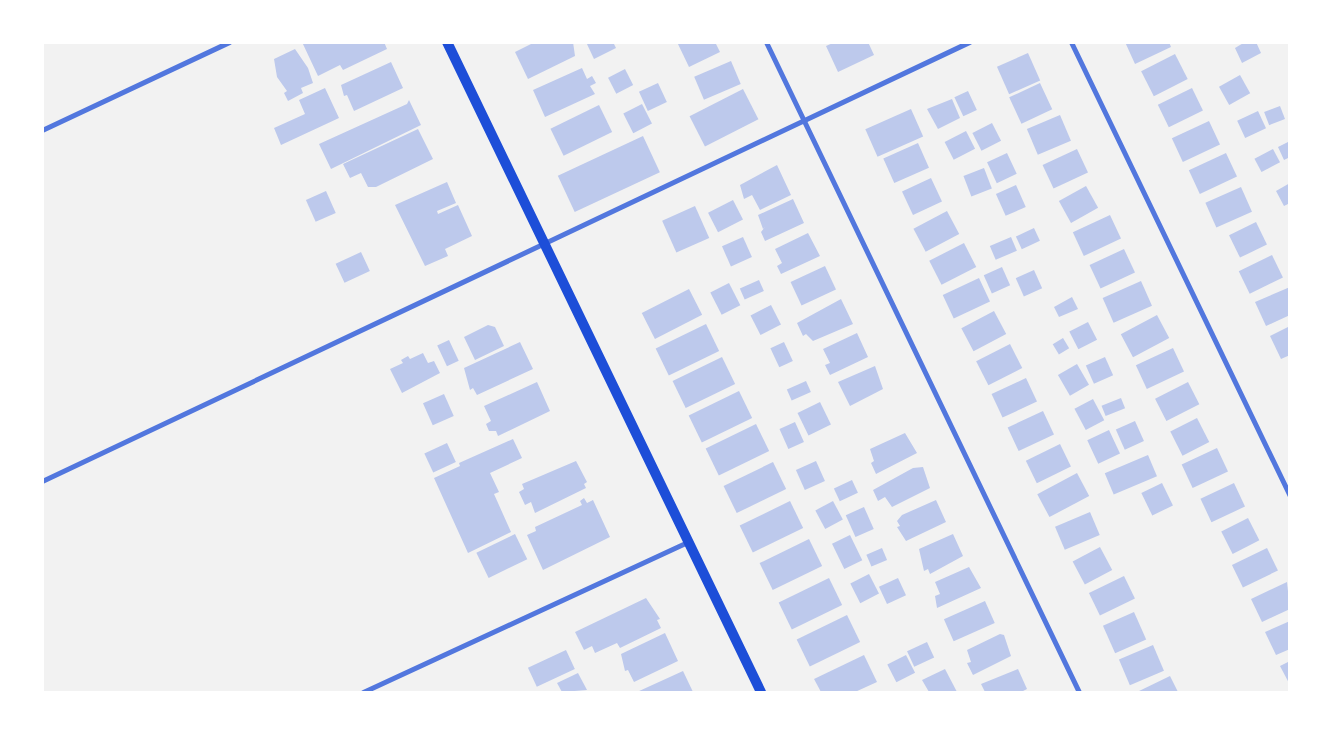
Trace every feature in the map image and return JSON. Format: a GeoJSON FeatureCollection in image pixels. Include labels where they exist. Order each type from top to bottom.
{"type":"FeatureCollection","features":[{"type":"Feature","properties":{"kind":"main road"},"geometry":{"type":"LineString","coordinates":[[448,42],[544,246],[761,692]]}},
{"type":"Feature","properties":{"kind":"street"},"geometry":{"type":"LineString","coordinates":[[42,130],[229,42]]}},
{"type":"Feature","properties":{"kind":"street"},"geometry":{"type":"LineString","coordinates":[[766,42],[1079,692]]}},
{"type":"Feature","properties":{"kind":"street"},"geometry":{"type":"LineString","coordinates":[[42,481],[804,123],[969,42]]}},
{"type":"Feature","properties":{"kind":"street"},"geometry":{"type":"LineString","coordinates":[[1071,42],[1290,496]]}},
{"type":"Feature","properties":{"kind":"street"},"geometry":{"type":"LineString","coordinates":[[363,692],[688,542]]}},
{"type":"Feature","properties":{"kind":"building"},"geometry":{"type":"Polygon","coordinates":[[[302,42],[384,42],[387,49],[343,70],[340,65],[318,76],[302,42]]]}},
{"type":"Feature","properties":{"kind":"building"},"geometry":{"type":"Polygon","coordinates":[[[535,42],[573,42],[575,56],[528,79],[515,52],[535,42]]]}},
{"type":"Feature","properties":{"kind":"building"},"geometry":{"type":"Polygon","coordinates":[[[586,42],[613,42],[616,48],[594,59],[586,42]]]}},
{"type":"Feature","properties":{"kind":"building"},"geometry":{"type":"Polygon","coordinates":[[[677,42],[715,42],[720,52],[689,67],[677,42]]]}},
{"type":"Feature","properties":{"kind":"building"},"geometry":{"type":"Polygon","coordinates":[[[835,42],[868,42],[874,55],[838,72],[826,46],[835,42]]]}},
{"type":"Feature","properties":{"kind":"building"},"geometry":{"type":"Polygon","coordinates":[[[1125,42],[1169,42],[1171,47],[1135,64],[1125,42]]]}},
{"type":"Feature","properties":{"kind":"building"},"geometry":{"type":"Polygon","coordinates":[[[1245,42],[1256,42],[1261,53],[1242,63],[1235,48],[1245,42]]]}},
{"type":"Feature","properties":{"kind":"building"},"geometry":{"type":"Polygon","coordinates":[[[295,49],[308,68],[313,83],[301,88],[303,93],[288,101],[284,93],[287,91],[277,77],[274,59],[295,49]]]}},
{"type":"Feature","properties":{"kind":"building"},"geometry":{"type":"Polygon","coordinates":[[[1028,53],[1040,80],[1009,94],[997,67],[1028,53]]]}},
{"type":"Feature","properties":{"kind":"building"},"geometry":{"type":"Polygon","coordinates":[[[1175,54],[1188,79],[1154,96],[1141,71],[1175,54]]]}},
{"type":"Feature","properties":{"kind":"building"},"geometry":{"type":"Polygon","coordinates":[[[731,61],[741,84],[704,100],[694,77],[731,61]]]}},
{"type":"Feature","properties":{"kind":"building"},"geometry":{"type":"Polygon","coordinates":[[[391,62],[403,88],[354,111],[347,95],[344,96],[341,85],[391,62]]]}},
{"type":"Feature","properties":{"kind":"building"},"geometry":{"type":"Polygon","coordinates":[[[582,68],[587,79],[592,76],[596,83],[590,86],[595,94],[545,117],[533,90],[582,68]]]}},
{"type":"Feature","properties":{"kind":"building"},"geometry":{"type":"Polygon","coordinates":[[[625,69],[633,85],[616,94],[608,78],[625,69]]]}},
{"type":"Feature","properties":{"kind":"building"},"geometry":{"type":"Polygon","coordinates":[[[1240,75],[1250,93],[1229,105],[1219,87],[1240,75]]]}},
{"type":"Feature","properties":{"kind":"building"},"geometry":{"type":"Polygon","coordinates":[[[658,83],[667,102],[648,111],[639,92],[658,83]]]}},
{"type":"Feature","properties":{"kind":"building"},"geometry":{"type":"Polygon","coordinates":[[[1040,83],[1052,109],[1021,124],[1009,97],[1040,83]]]}},
{"type":"Feature","properties":{"kind":"building"},"geometry":{"type":"Polygon","coordinates":[[[325,88],[339,118],[281,145],[274,128],[305,114],[299,100],[325,88]]]}},
{"type":"Feature","properties":{"kind":"building"},"geometry":{"type":"Polygon","coordinates":[[[1192,88],[1203,110],[1169,127],[1158,105],[1192,88]]]}},
{"type":"Feature","properties":{"kind":"building"},"geometry":{"type":"Polygon","coordinates":[[[743,89],[758,119],[705,147],[690,116],[743,89]]]}},
{"type":"Feature","properties":{"kind":"building"},"geometry":{"type":"Polygon","coordinates":[[[968,91],[977,110],[963,116],[954,97],[968,91]]]}},
{"type":"Feature","properties":{"kind":"building"},"geometry":{"type":"Polygon","coordinates":[[[952,99],[960,118],[938,129],[927,109],[952,99]]]}},
{"type":"Feature","properties":{"kind":"building"},"geometry":{"type":"Polygon","coordinates":[[[409,100],[421,125],[331,169],[319,144],[407,104],[409,100]]]}},
{"type":"Feature","properties":{"kind":"building"},"geometry":{"type":"Polygon","coordinates":[[[642,104],[652,124],[633,133],[623,114],[642,104]]]}},
{"type":"Feature","properties":{"kind":"building"},"geometry":{"type":"Polygon","coordinates":[[[599,105],[612,132],[564,156],[550,129],[599,105]]]}},
{"type":"Feature","properties":{"kind":"building"},"geometry":{"type":"Polygon","coordinates":[[[1280,106],[1285,119],[1269,125],[1264,112],[1280,106]]]}},
{"type":"Feature","properties":{"kind":"building"},"geometry":{"type":"Polygon","coordinates":[[[911,109],[923,136],[878,157],[865,129],[911,109]]]}},
{"type":"Feature","properties":{"kind":"building"},"geometry":{"type":"Polygon","coordinates":[[[1258,111],[1266,128],[1245,138],[1237,121],[1258,111]]]}},
{"type":"Feature","properties":{"kind":"building"},"geometry":{"type":"Polygon","coordinates":[[[1060,115],[1071,141],[1038,155],[1027,129],[1060,115]]]}},
{"type":"Feature","properties":{"kind":"building"},"geometry":{"type":"Polygon","coordinates":[[[1209,121],[1220,145],[1183,162],[1172,138],[1209,121]]]}},
{"type":"Feature","properties":{"kind":"building"},"geometry":{"type":"Polygon","coordinates":[[[992,123],[1001,141],[981,151],[972,133],[992,123]]]}},
{"type":"Feature","properties":{"kind":"building"},"geometry":{"type":"Polygon","coordinates":[[[418,129],[433,159],[376,187],[368,187],[361,173],[350,178],[343,164],[418,129]]]}},
{"type":"Feature","properties":{"kind":"building"},"geometry":{"type":"Polygon","coordinates":[[[966,131],[975,149],[954,160],[945,142],[966,131]]]}},
{"type":"Feature","properties":{"kind":"building"},"geometry":{"type":"Polygon","coordinates":[[[643,136],[660,172],[575,212],[558,176],[643,136]]]}},
{"type":"Feature","properties":{"kind":"building"},"geometry":{"type":"Polygon","coordinates":[[[1290,141],[1290,157],[1284,160],[1278,147],[1290,141]]]}},
{"type":"Feature","properties":{"kind":"building"},"geometry":{"type":"Polygon","coordinates":[[[918,143],[929,168],[894,183],[883,158],[918,143]]]}},
{"type":"Feature","properties":{"kind":"building"},"geometry":{"type":"Polygon","coordinates":[[[1077,149],[1088,173],[1054,189],[1043,165],[1077,149]]]}},
{"type":"Feature","properties":{"kind":"building"},"geometry":{"type":"Polygon","coordinates":[[[1273,149],[1280,162],[1262,172],[1254,159],[1273,149]]]}},
{"type":"Feature","properties":{"kind":"building"},"geometry":{"type":"Polygon","coordinates":[[[1007,153],[1017,174],[997,183],[987,162],[1007,153]]]}},
{"type":"Feature","properties":{"kind":"building"},"geometry":{"type":"Polygon","coordinates":[[[1226,153],[1237,177],[1200,194],[1189,170],[1226,153]]]}},
{"type":"Feature","properties":{"kind":"building"},"geometry":{"type":"Polygon","coordinates":[[[777,165],[791,195],[760,210],[752,195],[744,199],[740,185],[777,165]]]}},
{"type":"Feature","properties":{"kind":"building"},"geometry":{"type":"Polygon","coordinates":[[[984,168],[992,189],[971,196],[963,176],[984,168]]]}},
{"type":"Feature","properties":{"kind":"building"},"geometry":{"type":"Polygon","coordinates":[[[931,178],[942,202],[913,215],[902,192],[931,178]]]}},
{"type":"Feature","properties":{"kind":"building"},"geometry":{"type":"Polygon","coordinates":[[[447,182],[456,203],[437,211],[438,214],[458,205],[472,236],[445,249],[448,256],[425,266],[395,205],[447,182]]]}},
{"type":"Feature","properties":{"kind":"building"},"geometry":{"type":"Polygon","coordinates":[[[1290,183],[1290,203],[1284,206],[1276,191],[1290,183]]]}},
{"type":"Feature","properties":{"kind":"building"},"geometry":{"type":"Polygon","coordinates":[[[1016,185],[1026,207],[1006,216],[996,194],[1016,185]]]}},
{"type":"Feature","properties":{"kind":"building"},"geometry":{"type":"Polygon","coordinates":[[[1086,186],[1098,208],[1071,223],[1059,201],[1086,186]]]}},
{"type":"Feature","properties":{"kind":"building"},"geometry":{"type":"Polygon","coordinates":[[[1241,187],[1252,212],[1216,228],[1205,203],[1241,187]]]}},
{"type":"Feature","properties":{"kind":"building"},"geometry":{"type":"Polygon","coordinates":[[[326,191],[336,213],[316,222],[306,200],[326,191]]]}},
{"type":"Feature","properties":{"kind":"building"},"geometry":{"type":"Polygon","coordinates":[[[793,199],[804,223],[765,241],[761,232],[765,227],[763,229],[758,215],[793,199]]]}},
{"type":"Feature","properties":{"kind":"building"},"geometry":{"type":"Polygon","coordinates":[[[733,200],[743,220],[718,232],[708,213],[733,200]]]}},
{"type":"Feature","properties":{"kind":"building"},"geometry":{"type":"Polygon","coordinates":[[[695,206],[709,238],[676,253],[662,221],[695,206]]]}},
{"type":"Feature","properties":{"kind":"building"},"geometry":{"type":"Polygon","coordinates":[[[947,211],[959,234],[926,252],[913,229],[947,211]]]}},
{"type":"Feature","properties":{"kind":"building"},"geometry":{"type":"Polygon","coordinates":[[[1110,215],[1121,239],[1084,256],[1073,232],[1110,215]]]}},
{"type":"Feature","properties":{"kind":"building"},"geometry":{"type":"Polygon","coordinates":[[[1256,222],[1267,244],[1240,258],[1229,235],[1256,222]]]}},
{"type":"Feature","properties":{"kind":"building"},"geometry":{"type":"Polygon","coordinates":[[[1034,228],[1040,241],[1022,249],[1016,236],[1034,228]]]}},
{"type":"Feature","properties":{"kind":"building"},"geometry":{"type":"Polygon","coordinates":[[[808,233],[820,256],[781,274],[777,266],[782,263],[775,249],[808,233]]]}},
{"type":"Feature","properties":{"kind":"building"},"geometry":{"type":"Polygon","coordinates":[[[743,237],[752,257],[731,266],[722,246],[743,237]]]}},
{"type":"Feature","properties":{"kind":"building"},"geometry":{"type":"Polygon","coordinates":[[[1011,237],[1017,251],[996,260],[990,246],[1011,237]]]}},
{"type":"Feature","properties":{"kind":"building"},"geometry":{"type":"Polygon","coordinates":[[[964,243],[976,267],[942,285],[929,261],[964,243]]]}},
{"type":"Feature","properties":{"kind":"building"},"geometry":{"type":"Polygon","coordinates":[[[1124,249],[1135,273],[1101,289],[1090,265],[1124,249]]]}},
{"type":"Feature","properties":{"kind":"building"},"geometry":{"type":"Polygon","coordinates":[[[361,252],[370,271],[344,283],[336,264],[361,252]]]}},
{"type":"Feature","properties":{"kind":"building"},"geometry":{"type":"Polygon","coordinates":[[[1272,255],[1283,277],[1250,294],[1239,271],[1272,255]]]}},
{"type":"Feature","properties":{"kind":"building"},"geometry":{"type":"Polygon","coordinates":[[[825,266],[836,290],[802,306],[791,282],[825,266]]]}},
{"type":"Feature","properties":{"kind":"building"},"geometry":{"type":"Polygon","coordinates":[[[1002,267],[1010,285],[992,293],[984,275],[1002,267]]]}},
{"type":"Feature","properties":{"kind":"building"},"geometry":{"type":"Polygon","coordinates":[[[1034,270],[1042,288],[1024,296],[1016,278],[1034,270]]]}},
{"type":"Feature","properties":{"kind":"building"},"geometry":{"type":"Polygon","coordinates":[[[979,278],[990,302],[954,318],[943,295],[979,278]]]}},
{"type":"Feature","properties":{"kind":"building"},"geometry":{"type":"Polygon","coordinates":[[[759,280],[764,291],[745,300],[740,289],[759,280]]]}},
{"type":"Feature","properties":{"kind":"building"},"geometry":{"type":"Polygon","coordinates":[[[1141,281],[1152,306],[1114,323],[1103,298],[1141,281]]]}},
{"type":"Feature","properties":{"kind":"building"},"geometry":{"type":"Polygon","coordinates":[[[729,283],[740,305],[722,315],[710,293],[729,283]]]}},
{"type":"Feature","properties":{"kind":"building"},"geometry":{"type":"Polygon","coordinates":[[[1290,287],[1290,315],[1266,326],[1255,302],[1290,287]]]}},
{"type":"Feature","properties":{"kind":"building"},"geometry":{"type":"Polygon","coordinates":[[[689,289],[702,315],[655,339],[642,313],[689,289]]]}},
{"type":"Feature","properties":{"kind":"building"},"geometry":{"type":"Polygon","coordinates":[[[1072,297],[1078,309],[1059,317],[1054,307],[1072,297]]]}},
{"type":"Feature","properties":{"kind":"building"},"geometry":{"type":"Polygon","coordinates":[[[841,299],[853,324],[813,341],[806,334],[803,336],[797,323],[841,299]]]}},
{"type":"Feature","properties":{"kind":"building"},"geometry":{"type":"Polygon","coordinates":[[[771,305],[781,325],[760,335],[751,315],[771,305]]]}},
{"type":"Feature","properties":{"kind":"building"},"geometry":{"type":"Polygon","coordinates":[[[994,311],[1006,334],[974,351],[961,328],[994,311]]]}},
{"type":"Feature","properties":{"kind":"building"},"geometry":{"type":"Polygon","coordinates":[[[1157,315],[1169,338],[1133,357],[1121,334],[1157,315]]]}},
{"type":"Feature","properties":{"kind":"building"},"geometry":{"type":"Polygon","coordinates":[[[1088,322],[1097,340],[1078,349],[1069,332],[1088,322]]]}},
{"type":"Feature","properties":{"kind":"building"},"geometry":{"type":"Polygon","coordinates":[[[706,324],[719,351],[669,376],[656,349],[706,324]]]}},
{"type":"Feature","properties":{"kind":"building"},"geometry":{"type":"Polygon","coordinates":[[[488,325],[495,327],[504,346],[475,360],[464,337],[488,325]]]}},
{"type":"Feature","properties":{"kind":"building"},"geometry":{"type":"Polygon","coordinates":[[[1290,326],[1290,355],[1281,359],[1270,336],[1290,326]]]}},
{"type":"Feature","properties":{"kind":"building"},"geometry":{"type":"Polygon","coordinates":[[[857,333],[868,357],[830,375],[825,365],[830,363],[823,349],[857,333]]]}},
{"type":"Feature","properties":{"kind":"building"},"geometry":{"type":"Polygon","coordinates":[[[1063,338],[1069,348],[1059,354],[1053,344],[1063,338]]]}},
{"type":"Feature","properties":{"kind":"building"},"geometry":{"type":"Polygon","coordinates":[[[449,340],[459,361],[447,366],[437,345],[449,340]]]}},
{"type":"Feature","properties":{"kind":"building"},"geometry":{"type":"Polygon","coordinates":[[[520,342],[533,369],[477,395],[473,388],[470,390],[464,368],[520,342]]]}},
{"type":"Feature","properties":{"kind":"building"},"geometry":{"type":"Polygon","coordinates":[[[784,342],[793,361],[779,367],[770,348],[784,342]]]}},
{"type":"Feature","properties":{"kind":"building"},"geometry":{"type":"Polygon","coordinates":[[[1010,344],[1022,368],[988,385],[976,361],[1010,344]]]}},
{"type":"Feature","properties":{"kind":"building"},"geometry":{"type":"Polygon","coordinates":[[[1173,348],[1184,372],[1147,389],[1136,365],[1173,348]]]}},
{"type":"Feature","properties":{"kind":"building"},"geometry":{"type":"Polygon","coordinates":[[[423,353],[428,363],[434,361],[440,373],[402,393],[390,369],[403,363],[401,360],[408,356],[410,359],[423,353]]]}},
{"type":"Feature","properties":{"kind":"building"},"geometry":{"type":"Polygon","coordinates":[[[722,357],[735,384],[686,408],[673,381],[722,357]]]}},
{"type":"Feature","properties":{"kind":"building"},"geometry":{"type":"Polygon","coordinates":[[[1105,357],[1113,375],[1094,384],[1086,366],[1105,357]]]}},
{"type":"Feature","properties":{"kind":"building"},"geometry":{"type":"Polygon","coordinates":[[[1077,364],[1089,385],[1070,396],[1058,375],[1077,364]]]}},
{"type":"Feature","properties":{"kind":"building"},"geometry":{"type":"Polygon","coordinates":[[[875,366],[883,389],[850,406],[838,382],[875,366]]]}},
{"type":"Feature","properties":{"kind":"building"},"geometry":{"type":"Polygon","coordinates":[[[1026,378],[1037,402],[1003,418],[992,394],[1026,378]]]}},
{"type":"Feature","properties":{"kind":"building"},"geometry":{"type":"Polygon","coordinates":[[[806,381],[811,392],[792,401],[787,390],[806,381]]]}},
{"type":"Feature","properties":{"kind":"building"},"geometry":{"type":"Polygon","coordinates":[[[537,382],[550,411],[498,436],[496,431],[489,431],[486,424],[491,421],[484,406],[537,382]]]}},
{"type":"Feature","properties":{"kind":"building"},"geometry":{"type":"Polygon","coordinates":[[[1188,382],[1199,404],[1166,421],[1155,399],[1188,382]]]}},
{"type":"Feature","properties":{"kind":"building"},"geometry":{"type":"Polygon","coordinates":[[[739,391],[752,418],[702,443],[689,416],[739,391]]]}},
{"type":"Feature","properties":{"kind":"building"},"geometry":{"type":"Polygon","coordinates":[[[444,394],[454,416],[433,425],[423,403],[444,394]]]}},
{"type":"Feature","properties":{"kind":"building"},"geometry":{"type":"Polygon","coordinates":[[[1121,398],[1125,408],[1106,416],[1102,406],[1121,398]]]}},
{"type":"Feature","properties":{"kind":"building"},"geometry":{"type":"Polygon","coordinates":[[[1093,399],[1104,420],[1086,430],[1074,409],[1093,399]]]}},
{"type":"Feature","properties":{"kind":"building"},"geometry":{"type":"Polygon","coordinates":[[[820,402],[831,424],[808,435],[798,413],[820,402]]]}},
{"type":"Feature","properties":{"kind":"building"},"geometry":{"type":"Polygon","coordinates":[[[1043,411],[1054,435],[1019,451],[1008,427],[1043,411]]]}},
{"type":"Feature","properties":{"kind":"building"},"geometry":{"type":"Polygon","coordinates":[[[1197,418],[1209,442],[1183,456],[1170,432],[1197,418]]]}},
{"type":"Feature","properties":{"kind":"building"},"geometry":{"type":"Polygon","coordinates":[[[1135,421],[1144,441],[1125,450],[1116,430],[1135,421]]]}},
{"type":"Feature","properties":{"kind":"building"},"geometry":{"type":"Polygon","coordinates":[[[795,422],[804,442],[788,449],[779,429],[795,422]]]}},
{"type":"Feature","properties":{"kind":"building"},"geometry":{"type":"Polygon","coordinates":[[[756,424],[769,451],[719,476],[706,449],[756,424]]]}},
{"type":"Feature","properties":{"kind":"building"},"geometry":{"type":"Polygon","coordinates":[[[1109,430],[1120,454],[1098,464],[1087,440],[1109,430]]]}},
{"type":"Feature","properties":{"kind":"building"},"geometry":{"type":"Polygon","coordinates":[[[905,433],[917,453],[876,474],[871,463],[874,461],[870,449],[905,433]]]}},
{"type":"Feature","properties":{"kind":"building"},"geometry":{"type":"Polygon","coordinates":[[[513,439],[522,458],[490,473],[499,492],[494,494],[511,532],[468,553],[434,478],[460,466],[459,463],[513,439]]]}},
{"type":"Feature","properties":{"kind":"building"},"geometry":{"type":"Polygon","coordinates":[[[447,443],[456,462],[433,473],[424,454],[447,443]]]}},
{"type":"Feature","properties":{"kind":"building"},"geometry":{"type":"Polygon","coordinates":[[[1060,444],[1071,466],[1037,483],[1026,461],[1060,444]]]}},
{"type":"Feature","properties":{"kind":"building"},"geometry":{"type":"Polygon","coordinates":[[[1217,448],[1228,472],[1193,488],[1182,464],[1217,448]]]}},
{"type":"Feature","properties":{"kind":"building"},"geometry":{"type":"Polygon","coordinates":[[[1148,455],[1157,476],[1114,495],[1105,473],[1148,455]]]}},
{"type":"Feature","properties":{"kind":"building"},"geometry":{"type":"Polygon","coordinates":[[[576,461],[587,482],[584,484],[586,488],[535,513],[531,502],[525,505],[519,492],[524,489],[522,484],[576,461]]]}},
{"type":"Feature","properties":{"kind":"building"},"geometry":{"type":"Polygon","coordinates":[[[816,461],[825,481],[805,490],[796,470],[816,461]]]}},
{"type":"Feature","properties":{"kind":"building"},"geometry":{"type":"Polygon","coordinates":[[[773,462],[786,489],[737,513],[724,486],[773,462]]]}},
{"type":"Feature","properties":{"kind":"building"},"geometry":{"type":"Polygon","coordinates":[[[923,467],[930,488],[892,507],[885,497],[878,501],[873,490],[913,468],[923,467]]]}},
{"type":"Feature","properties":{"kind":"building"},"geometry":{"type":"Polygon","coordinates":[[[1077,473],[1089,496],[1049,517],[1037,494],[1077,473]]]}},
{"type":"Feature","properties":{"kind":"building"},"geometry":{"type":"Polygon","coordinates":[[[852,480],[858,493],[840,501],[834,488],[852,480]]]}},
{"type":"Feature","properties":{"kind":"building"},"geometry":{"type":"Polygon","coordinates":[[[1162,483],[1173,505],[1152,516],[1141,493],[1162,483]]]}},
{"type":"Feature","properties":{"kind":"building"},"geometry":{"type":"Polygon","coordinates":[[[1234,483],[1245,507],[1211,522],[1200,499],[1234,483]]]}},
{"type":"Feature","properties":{"kind":"building"},"geometry":{"type":"Polygon","coordinates":[[[584,498],[587,503],[593,500],[610,537],[543,570],[527,535],[536,531],[535,527],[582,505],[580,501],[584,498]]]}},
{"type":"Feature","properties":{"kind":"building"},"geometry":{"type":"Polygon","coordinates":[[[936,500],[946,522],[906,541],[897,527],[900,526],[897,521],[902,515],[936,500]]]}},
{"type":"Feature","properties":{"kind":"building"},"geometry":{"type":"Polygon","coordinates":[[[790,501],[803,528],[753,553],[740,526],[790,501]]]}},
{"type":"Feature","properties":{"kind":"building"},"geometry":{"type":"Polygon","coordinates":[[[833,501],[843,520],[825,529],[815,510],[833,501]]]}},
{"type":"Feature","properties":{"kind":"building"},"geometry":{"type":"Polygon","coordinates":[[[864,507],[874,529],[855,537],[846,515],[864,507]]]}},
{"type":"Feature","properties":{"kind":"building"},"geometry":{"type":"Polygon","coordinates":[[[1090,512],[1100,535],[1065,550],[1055,527],[1090,512]]]}},
{"type":"Feature","properties":{"kind":"building"},"geometry":{"type":"Polygon","coordinates":[[[1248,518],[1259,540],[1233,554],[1221,532],[1248,518]]]}},
{"type":"Feature","properties":{"kind":"building"},"geometry":{"type":"Polygon","coordinates":[[[515,534],[527,559],[489,578],[476,553],[515,534]]]}},
{"type":"Feature","properties":{"kind":"building"},"geometry":{"type":"Polygon","coordinates":[[[953,534],[963,556],[930,574],[928,569],[924,571],[919,549],[953,534]]]}},
{"type":"Feature","properties":{"kind":"building"},"geometry":{"type":"Polygon","coordinates":[[[850,535],[862,560],[844,569],[832,544],[850,535]]]}},
{"type":"Feature","properties":{"kind":"building"},"geometry":{"type":"Polygon","coordinates":[[[809,539],[822,566],[773,590],[760,563],[809,539]]]}},
{"type":"Feature","properties":{"kind":"building"},"geometry":{"type":"Polygon","coordinates":[[[1100,547],[1112,570],[1085,585],[1073,562],[1100,547]]]}},
{"type":"Feature","properties":{"kind":"building"},"geometry":{"type":"Polygon","coordinates":[[[882,548],[887,560],[871,567],[866,555],[882,548]]]}},
{"type":"Feature","properties":{"kind":"building"},"geometry":{"type":"Polygon","coordinates":[[[1267,548],[1278,570],[1243,588],[1232,565],[1267,548]]]}},
{"type":"Feature","properties":{"kind":"building"},"geometry":{"type":"Polygon","coordinates":[[[969,567],[981,588],[937,608],[935,596],[940,594],[935,582],[969,567]]]}},
{"type":"Feature","properties":{"kind":"building"},"geometry":{"type":"Polygon","coordinates":[[[869,574],[879,594],[860,603],[850,584],[869,574]]]}},
{"type":"Feature","properties":{"kind":"building"},"geometry":{"type":"Polygon","coordinates":[[[1124,576],[1135,598],[1100,616],[1089,593],[1124,576]]]}},
{"type":"Feature","properties":{"kind":"building"},"geometry":{"type":"Polygon","coordinates":[[[829,578],[842,605],[792,630],[779,603],[829,578]]]}},
{"type":"Feature","properties":{"kind":"building"},"geometry":{"type":"Polygon","coordinates":[[[898,578],[906,595],[887,604],[879,587],[898,578]]]}},
{"type":"Feature","properties":{"kind":"building"},"geometry":{"type":"Polygon","coordinates":[[[1287,582],[1290,609],[1262,622],[1251,599],[1287,582]]]}},
{"type":"Feature","properties":{"kind":"building"},"geometry":{"type":"Polygon","coordinates":[[[646,598],[660,619],[657,620],[661,628],[620,648],[617,643],[595,653],[592,646],[584,650],[575,632],[646,598]]]}},
{"type":"Feature","properties":{"kind":"building"},"geometry":{"type":"Polygon","coordinates":[[[985,601],[995,623],[954,641],[944,619],[985,601]]]}},
{"type":"Feature","properties":{"kind":"building"},"geometry":{"type":"Polygon","coordinates":[[[1134,612],[1146,639],[1115,653],[1103,626],[1134,612]]]}},
{"type":"Feature","properties":{"kind":"building"},"geometry":{"type":"Polygon","coordinates":[[[847,615],[860,642],[810,667],[797,640],[847,615]]]}},
{"type":"Feature","properties":{"kind":"building"},"geometry":{"type":"Polygon","coordinates":[[[1290,621],[1290,649],[1276,655],[1265,632],[1290,621]]]}},
{"type":"Feature","properties":{"kind":"building"},"geometry":{"type":"Polygon","coordinates":[[[665,633],[678,661],[634,682],[628,670],[625,671],[621,654],[665,633]]]}},
{"type":"Feature","properties":{"kind":"building"},"geometry":{"type":"Polygon","coordinates":[[[1000,634],[1004,635],[1011,656],[973,675],[967,663],[971,662],[967,650],[1000,634]]]}},
{"type":"Feature","properties":{"kind":"building"},"geometry":{"type":"Polygon","coordinates":[[[927,642],[934,657],[914,667],[907,651],[927,642]]]}},
{"type":"Feature","properties":{"kind":"building"},"geometry":{"type":"Polygon","coordinates":[[[1153,645],[1164,671],[1130,685],[1119,659],[1153,645]]]}},
{"type":"Feature","properties":{"kind":"building"},"geometry":{"type":"Polygon","coordinates":[[[566,650],[575,669],[537,687],[528,668],[566,650]]]}},
{"type":"Feature","properties":{"kind":"building"},"geometry":{"type":"Polygon","coordinates":[[[864,655],[877,682],[855,692],[821,692],[814,679],[864,655]]]}},
{"type":"Feature","properties":{"kind":"building"},"geometry":{"type":"Polygon","coordinates":[[[906,655],[915,673],[896,682],[887,665],[906,655]]]}},
{"type":"Feature","properties":{"kind":"building"},"geometry":{"type":"Polygon","coordinates":[[[1290,661],[1290,685],[1280,666],[1290,661]]]}},
{"type":"Feature","properties":{"kind":"building"},"geometry":{"type":"Polygon","coordinates":[[[945,669],[957,692],[929,692],[922,680],[945,669]]]}},
{"type":"Feature","properties":{"kind":"building"},"geometry":{"type":"Polygon","coordinates":[[[1018,669],[1027,689],[1021,692],[985,692],[981,684],[1018,669]]]}},
{"type":"Feature","properties":{"kind":"building"},"geometry":{"type":"Polygon","coordinates":[[[683,671],[693,692],[637,692],[683,671]]]}},
{"type":"Feature","properties":{"kind":"building"},"geometry":{"type":"Polygon","coordinates":[[[578,673],[587,690],[562,692],[557,683],[578,673]]]}},
{"type":"Feature","properties":{"kind":"building"},"geometry":{"type":"Polygon","coordinates":[[[1170,676],[1178,692],[1137,692],[1170,676]]]}}]}
